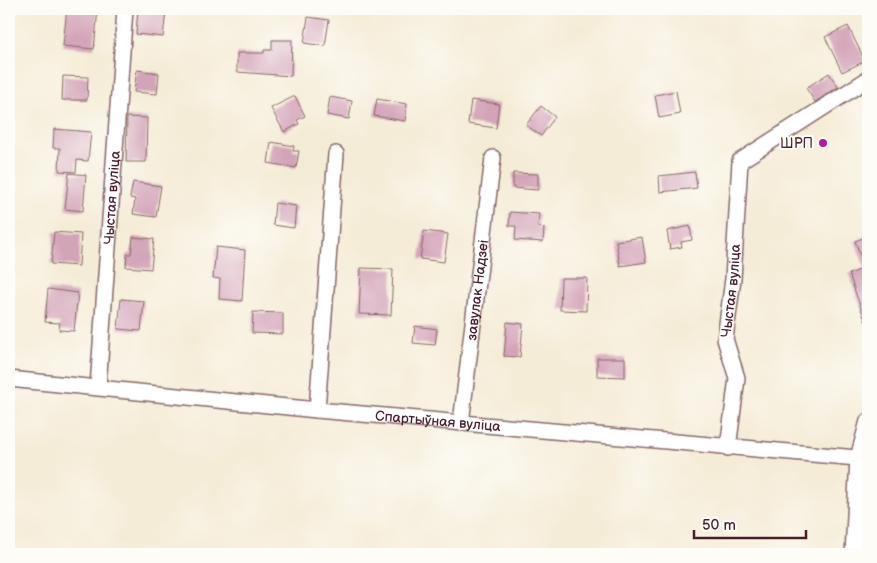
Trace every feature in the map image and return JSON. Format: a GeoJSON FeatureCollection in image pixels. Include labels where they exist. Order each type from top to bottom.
{"type":"FeatureCollection","features":[{"type":"Feature","properties":{"kind":"street","name":"Чыстая вуліца"},"geometry":{"type":"LineString","coordinates":[[98,387],[125,9]]}},
{"type":"Feature","properties":{"kind":"street","name":"Чыстая вуліца"},"geometry":{"type":"LineString","coordinates":[[728,448],[737,378],[725,338],[733,279],[740,161],[868,80]]}},
{"type":"Feature","properties":{"kind":"street"},"geometry":{"type":"LineString","coordinates":[[317,410],[336,154]]}},
{"type":"Feature","properties":{"kind":"street","name":"завулак Надзеі"},"geometry":{"type":"LineString","coordinates":[[462,423],[492,158]]}},
{"type":"Feature","properties":{"kind":"street","name":"Спартыўная вуліца"},"geometry":{"type":"LineString","coordinates":[[9,379],[317,410],[728,448],[863,458]]}},
{"type":"Feature","properties":{"kind":"street"},"geometry":{"type":"LineString","coordinates":[[853,554],[868,421]]}},
{"type":"Feature","properties":{"kind":"building"},"geometry":{"type":"Polygon","coordinates":[[[67,9],[98,9],[94,49],[63,46],[67,9]]]}},
{"type":"Feature","properties":{"kind":"building"},"geometry":{"type":"Polygon","coordinates":[[[138,9],[166,11],[163,37],[136,34],[138,9]]]}},
{"type":"Feature","properties":{"kind":"building"},"geometry":{"type":"Polygon","coordinates":[[[308,17],[329,20],[325,46],[304,43],[308,17]]]}},
{"type":"Feature","properties":{"kind":"building"},"geometry":{"type":"Polygon","coordinates":[[[848,26],[865,61],[842,72],[825,37],[848,26]]]}},
{"type":"Feature","properties":{"kind":"building"},"geometry":{"type":"Polygon","coordinates":[[[272,40],[292,40],[291,76],[237,72],[237,53],[264,53],[264,50],[272,50],[272,40]]]}},
{"type":"Feature","properties":{"kind":"building"},"geometry":{"type":"Polygon","coordinates":[[[137,70],[159,73],[157,94],[134,92],[137,70]]]}},
{"type":"Feature","properties":{"kind":"building"},"geometry":{"type":"Polygon","coordinates":[[[829,73],[838,87],[815,102],[806,88],[829,73]]]}},
{"type":"Feature","properties":{"kind":"building"},"geometry":{"type":"Polygon","coordinates":[[[63,76],[88,77],[87,100],[62,100],[63,76]]]}},
{"type":"Feature","properties":{"kind":"building"},"geometry":{"type":"Polygon","coordinates":[[[676,91],[680,114],[659,118],[655,95],[676,91]]]}},
{"type":"Feature","properties":{"kind":"building"},"geometry":{"type":"Polygon","coordinates":[[[295,96],[305,116],[297,120],[299,124],[284,132],[271,108],[295,96]]]}},
{"type":"Feature","properties":{"kind":"building"},"geometry":{"type":"Polygon","coordinates":[[[330,97],[352,101],[349,119],[327,115],[330,97]]]}},
{"type":"Feature","properties":{"kind":"building"},"geometry":{"type":"Polygon","coordinates":[[[377,99],[407,104],[405,121],[374,116],[377,99]]]}},
{"type":"Feature","properties":{"kind":"building"},"geometry":{"type":"Polygon","coordinates":[[[471,100],[499,104],[496,128],[468,124],[471,100]]]}},
{"type":"Feature","properties":{"kind":"building"},"geometry":{"type":"Polygon","coordinates":[[[541,106],[555,117],[541,136],[526,125],[541,106]]]}},
{"type":"Feature","properties":{"kind":"building"},"geometry":{"type":"Polygon","coordinates":[[[127,117],[147,118],[146,162],[126,162],[127,117]]]}},
{"type":"Feature","properties":{"kind":"building"},"geometry":{"type":"Polygon","coordinates":[[[54,129],[91,132],[88,161],[77,160],[76,172],[59,171],[60,148],[53,148],[54,129]]]}},
{"type":"Feature","properties":{"kind":"building"},"geometry":{"type":"Polygon","coordinates":[[[271,142],[294,146],[293,151],[299,151],[296,168],[268,163],[271,142]]]}},
{"type":"Feature","properties":{"kind":"building"},"geometry":{"type":"Polygon","coordinates":[[[695,172],[697,188],[660,192],[659,176],[695,172]]]}},
{"type":"Feature","properties":{"kind":"building"},"geometry":{"type":"Polygon","coordinates":[[[69,173],[86,175],[83,211],[65,209],[69,173]]]}},
{"type":"Feature","properties":{"kind":"building"},"geometry":{"type":"Polygon","coordinates":[[[513,173],[538,174],[538,190],[513,188],[513,173]]]}},
{"type":"Feature","properties":{"kind":"building"},"geometry":{"type":"Polygon","coordinates":[[[133,182],[161,186],[156,217],[133,214],[135,199],[130,198],[133,182]]]}},
{"type":"Feature","properties":{"kind":"building"},"geometry":{"type":"Polygon","coordinates":[[[275,203],[296,206],[294,228],[273,225],[275,203]]]}},
{"type":"Feature","properties":{"kind":"building"},"geometry":{"type":"Polygon","coordinates":[[[510,212],[539,214],[538,227],[544,228],[543,242],[515,240],[516,226],[509,226],[510,212]]]}},
{"type":"Feature","properties":{"kind":"building"},"geometry":{"type":"Polygon","coordinates":[[[690,226],[692,240],[681,242],[682,247],[670,249],[667,231],[690,226]]]}},
{"type":"Feature","properties":{"kind":"building"},"geometry":{"type":"Polygon","coordinates":[[[424,231],[448,234],[444,262],[420,259],[424,231]]]}},
{"type":"Feature","properties":{"kind":"building"},"geometry":{"type":"Polygon","coordinates":[[[54,232],[81,234],[79,266],[51,264],[54,232]]]}},
{"type":"Feature","properties":{"kind":"building"},"geometry":{"type":"Polygon","coordinates":[[[868,236],[868,323],[866,323],[849,274],[865,268],[855,241],[868,236]]]}},
{"type":"Feature","properties":{"kind":"building"},"geometry":{"type":"Polygon","coordinates":[[[133,237],[154,239],[151,269],[126,267],[127,254],[131,254],[133,237]]]}},
{"type":"Feature","properties":{"kind":"building"},"geometry":{"type":"Polygon","coordinates":[[[642,237],[646,262],[620,266],[616,241],[642,237]]]}},
{"type":"Feature","properties":{"kind":"building"},"geometry":{"type":"Polygon","coordinates":[[[216,247],[245,250],[242,301],[219,299],[220,279],[213,278],[216,247]]]}},
{"type":"Feature","properties":{"kind":"building"},"geometry":{"type":"Polygon","coordinates":[[[361,268],[393,269],[391,315],[359,314],[361,268]]]}},
{"type":"Feature","properties":{"kind":"building"},"geometry":{"type":"Polygon","coordinates":[[[561,278],[587,278],[586,311],[560,310],[561,278]]]}},
{"type":"Feature","properties":{"kind":"building"},"geometry":{"type":"Polygon","coordinates":[[[48,289],[78,293],[74,331],[59,330],[60,323],[45,322],[48,289]]]}},
{"type":"Feature","properties":{"kind":"building"},"geometry":{"type":"Polygon","coordinates":[[[121,299],[144,301],[141,331],[118,329],[121,299]]]}},
{"type":"Feature","properties":{"kind":"building"},"geometry":{"type":"Polygon","coordinates":[[[253,312],[283,313],[283,334],[252,333],[253,312]]]}},
{"type":"Feature","properties":{"kind":"building"},"geometry":{"type":"Polygon","coordinates":[[[507,322],[523,324],[520,357],[504,356],[507,322]]]}},
{"type":"Feature","properties":{"kind":"building"},"geometry":{"type":"Polygon","coordinates":[[[415,326],[437,329],[435,345],[413,343],[415,326]]]}},
{"type":"Feature","properties":{"kind":"building"},"geometry":{"type":"Polygon","coordinates":[[[597,358],[625,358],[625,377],[597,376],[597,358]]]}},
{"type":"Feature","properties":{"kind":"place","name":"ШРП"},"geometry":{"type":"Point","coordinates":[823,143]}}]}
